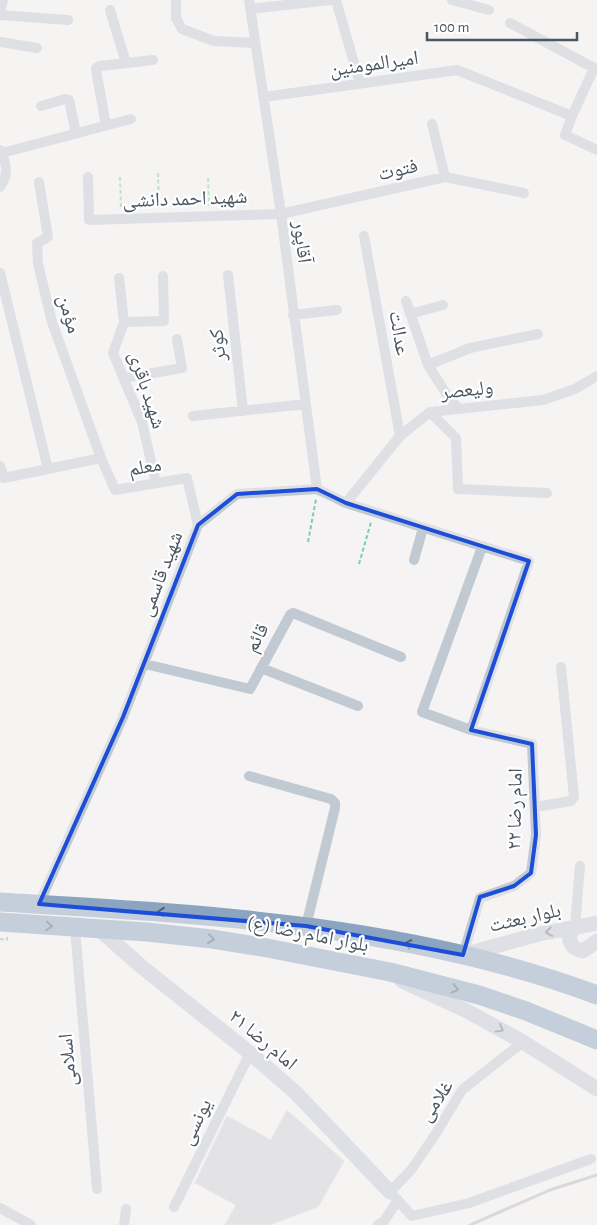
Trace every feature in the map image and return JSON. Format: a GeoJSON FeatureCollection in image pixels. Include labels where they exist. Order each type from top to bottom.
{"type":"FeatureCollection","features":[{"type":"Feature","properties":{"kind":"highway","name":"بلوار امام رضا (ع)"},"geometry":{"type":"LineString","coordinates":[[0,902],[194,915],[311,927],[463,954],[565,982],[597,995]]}},
{"type":"Feature","properties":{"kind":"highway","name":"بلوار امام رضا (ع)"},"geometry":{"type":"LineString","coordinates":[[0,922],[147,932],[212,939],[310,956],[378,970],[479,995],[526,1011],[597,1040]]}},
{"type":"Feature","properties":{"kind":"highway"},"geometry":{"type":"LineString","coordinates":[[310,956],[317,954],[321,950],[322,945],[321,934],[311,927]]}},
{"type":"Feature","properties":{"kind":"street"},"geometry":{"type":"LineString","coordinates":[[3,0],[0,13],[68,20]]}},
{"type":"Feature","properties":{"kind":"street"},"geometry":{"type":"LineString","coordinates":[[176,0],[176,18],[182,29],[214,41],[255,43]]}},
{"type":"Feature","properties":{"kind":"street"},"geometry":{"type":"LineString","coordinates":[[249,5],[332,0]]}},
{"type":"Feature","properties":{"kind":"street"},"geometry":{"type":"LineString","coordinates":[[336,0],[360,84]]}},
{"type":"Feature","properties":{"kind":"street"},"geometry":{"type":"LineString","coordinates":[[452,0],[489,10]]}},
{"type":"Feature","properties":{"kind":"street","name":"آقاپور"},"geometry":{"type":"LineString","coordinates":[[249,5],[281,214],[318,489]]}},
{"type":"Feature","properties":{"kind":"street"},"geometry":{"type":"LineString","coordinates":[[110,10],[126,63]]}},
{"type":"Feature","properties":{"kind":"street"},"geometry":{"type":"LineString","coordinates":[[510,23],[594,68],[565,135],[597,150]]}},
{"type":"Feature","properties":{"kind":"street"},"geometry":{"type":"LineString","coordinates":[[0,42],[37,48]]}},
{"type":"Feature","properties":{"kind":"street"},"geometry":{"type":"LineString","coordinates":[[106,125],[96,70],[100,66],[153,60]]}},
{"type":"Feature","properties":{"kind":"street","name":"اميرالمومنين"},"geometry":{"type":"LineString","coordinates":[[264,97],[457,70],[572,116]]}},
{"type":"Feature","properties":{"kind":"street"},"geometry":{"type":"LineString","coordinates":[[41,106],[65,99],[69,100],[76,133]]}},
{"type":"Feature","properties":{"kind":"street"},"geometry":{"type":"LineString","coordinates":[[0,187],[6,178],[7,171],[1,151],[131,119]]}},
{"type":"Feature","properties":{"kind":"street"},"geometry":{"type":"LineString","coordinates":[[432,124],[445,177]]}},
{"type":"Feature","properties":{"kind":"street","name":"شهید احمد دانشی"},"geometry":{"type":"LineString","coordinates":[[88,177],[90,220],[281,214]]}},
{"type":"Feature","properties":{"kind":"street","name":"فتوت"},"geometry":{"type":"LineString","coordinates":[[281,214],[445,177],[524,193]]}},
{"type":"Feature","properties":{"kind":"street","name":"مؤمن"},"geometry":{"type":"LineString","coordinates":[[39,182],[48,237],[37,242],[38,264],[52,322],[101,458]]}},
{"type":"Feature","properties":{"kind":"street","name":"عدالت"},"geometry":{"type":"LineString","coordinates":[[364,236],[400,436]]}},
{"type":"Feature","properties":{"kind":"street"},"geometry":{"type":"LineString","coordinates":[[0,273],[48,469]]}},
{"type":"Feature","properties":{"kind":"street","name":"کوثر"},"geometry":{"type":"LineString","coordinates":[[228,275],[243,411]]}},
{"type":"Feature","properties":{"kind":"street"},"geometry":{"type":"LineString","coordinates":[[124,322],[164,321],[163,276]]}},
{"type":"Feature","properties":{"kind":"street","name":"شهید باقری"},"geometry":{"type":"LineString","coordinates":[[118,278],[124,322],[114,353],[142,422],[156,483]]}},
{"type":"Feature","properties":{"kind":"street"},"geometry":{"type":"LineString","coordinates":[[406,301],[428,365],[447,395],[459,408]]}},
{"type":"Feature","properties":{"kind":"street"},"geometry":{"type":"LineString","coordinates":[[410,314],[443,306]]}},
{"type":"Feature","properties":{"kind":"street"},"geometry":{"type":"LineString","coordinates":[[294,316],[337,310]]}},
{"type":"Feature","properties":{"kind":"street"},"geometry":{"type":"LineString","coordinates":[[428,365],[470,348],[538,334]]}},
{"type":"Feature","properties":{"kind":"street"},"geometry":{"type":"LineString","coordinates":[[124,378],[182,368],[178,339]]}},
{"type":"Feature","properties":{"kind":"street","name":"ولیعصر"},"geometry":{"type":"LineString","coordinates":[[346,503],[400,436],[430,412],[543,400],[575,389],[597,376]]}},
{"type":"Feature","properties":{"kind":"street"},"geometry":{"type":"LineString","coordinates":[[193,416],[306,404]]}},
{"type":"Feature","properties":{"kind":"street"},"geometry":{"type":"LineString","coordinates":[[430,412],[456,438],[458,489],[547,494]]}},
{"type":"Feature","properties":{"kind":"street","name":"معلم"},"geometry":{"type":"LineString","coordinates":[[0,466],[4,478],[101,458],[115,490],[187,478],[198,525]]}},
{"type":"Feature","properties":{"kind":"street"},"geometry":{"type":"LineString","coordinates":[[318,489],[346,503],[482,548],[529,561],[471,730]]}},
{"type":"Feature","properties":{"kind":"street","name":"شهید قاسمی"},"geometry":{"type":"LineString","coordinates":[[39,904],[123,717],[198,525],[237,494],[318,489]]}},
{"type":"Feature","properties":{"kind":"street"},"geometry":{"type":"LineString","coordinates":[[414,560],[423,528]]}},
{"type":"Feature","properties":{"kind":"street","name":"امام رضا ۲۲"},"geometry":{"type":"LineString","coordinates":[[463,954],[480,898],[514,886],[531,873],[536,835],[532,744],[471,730],[422,712],[482,548]]}},
{"type":"Feature","properties":{"kind":"street","name":"قائم"},"geometry":{"type":"LineString","coordinates":[[145,664],[250,689],[290,615],[293,613],[401,657]]}},
{"type":"Feature","properties":{"kind":"street"},"geometry":{"type":"LineString","coordinates":[[535,807],[571,800],[574,796],[561,667]]}},
{"type":"Feature","properties":{"kind":"street"},"geometry":{"type":"LineString","coordinates":[[261,668],[358,706]]}},
{"type":"Feature","properties":{"kind":"street"},"geometry":{"type":"LineString","coordinates":[[249,776],[331,799],[335,802],[311,927]]}},
{"type":"Feature","properties":{"kind":"street"},"geometry":{"type":"LineString","coordinates":[[580,866],[575,928],[569,935],[570,943],[575,949],[583,950],[597,941]]}},
{"type":"Feature","properties":{"kind":"street","name":"بلوار بعثت"},"geometry":{"type":"LineString","coordinates":[[463,954],[539,934],[597,923]]}},
{"type":"Feature","properties":{"kind":"street","name":"اسلامی"},"geometry":{"type":"LineString","coordinates":[[75,928],[97,1189]]}},
{"type":"Feature","properties":{"kind":"street","name":"امام رضا ۲۱"},"geometry":{"type":"LineString","coordinates":[[100,930],[142,967],[250,1053],[296,1093],[394,1196]]}},
{"type":"Feature","properties":{"kind":"street"},"geometry":{"type":"LineString","coordinates":[[378,970],[467,1011],[523,1042],[597,1089]]}},
{"type":"Feature","properties":{"kind":"street","name":"غلامی"},"geometry":{"type":"LineString","coordinates":[[378,1225],[384,1221],[394,1196],[435,1135],[462,1090],[523,1042]]}},
{"type":"Feature","properties":{"kind":"street","name":"یونسی"},"geometry":{"type":"LineString","coordinates":[[174,1207],[250,1053]]}},
{"type":"Feature","properties":{"kind":"street"},"geometry":{"type":"LineString","coordinates":[[394,1196],[412,1216],[470,1203],[591,1158]]}},
{"type":"Feature","properties":{"kind":"street"},"geometry":{"type":"LineString","coordinates":[[0,1208],[31,1225]]}},
{"type":"Feature","properties":{"kind":"street"},"geometry":{"type":"LineString","coordinates":[[124,1225],[126,1209]]}},
{"type":"Feature","properties":{"kind":"path"},"geometry":{"type":"LineString","coordinates":[[158,173],[159,218]]}},
{"type":"Feature","properties":{"kind":"path"},"geometry":{"type":"LineString","coordinates":[[120,177],[122,219]]}},
{"type":"Feature","properties":{"kind":"path"},"geometry":{"type":"LineString","coordinates":[[208,178],[209,216]]}},
{"type":"Feature","properties":{"kind":"path"},"geometry":{"type":"LineString","coordinates":[[308,542],[318,489]]}},
{"type":"Feature","properties":{"kind":"path"},"geometry":{"type":"LineString","coordinates":[[359,564],[374,512]]}},
{"type":"Feature","properties":{"kind":"path"},"geometry":{"type":"LineString","coordinates":[[0,939],[7,940]]}},
{"type":"Feature","properties":{"kind":"highlighted area"},"geometry":{"type":"Polygon","coordinates":[[[317,489],[346,503],[529,561],[471,730],[532,744],[536,835],[531,873],[514,886],[480,897],[463,955],[306,926],[39,904],[123,717],[198,525],[237,494],[317,489]]]}},
{"type":"Feature","properties":{"kind":"building"},"geometry":{"type":"Polygon","coordinates":[[[287,1110],[344,1161],[318,1207],[269,1225],[225,1225],[236,1205],[195,1183],[227,1116],[271,1140],[287,1110]]]}},
{"type":"Feature","properties":{"kind":"railway"},"geometry":{"type":"LineString","coordinates":[[470,1225],[550,1190],[597,1175]]}}]}
